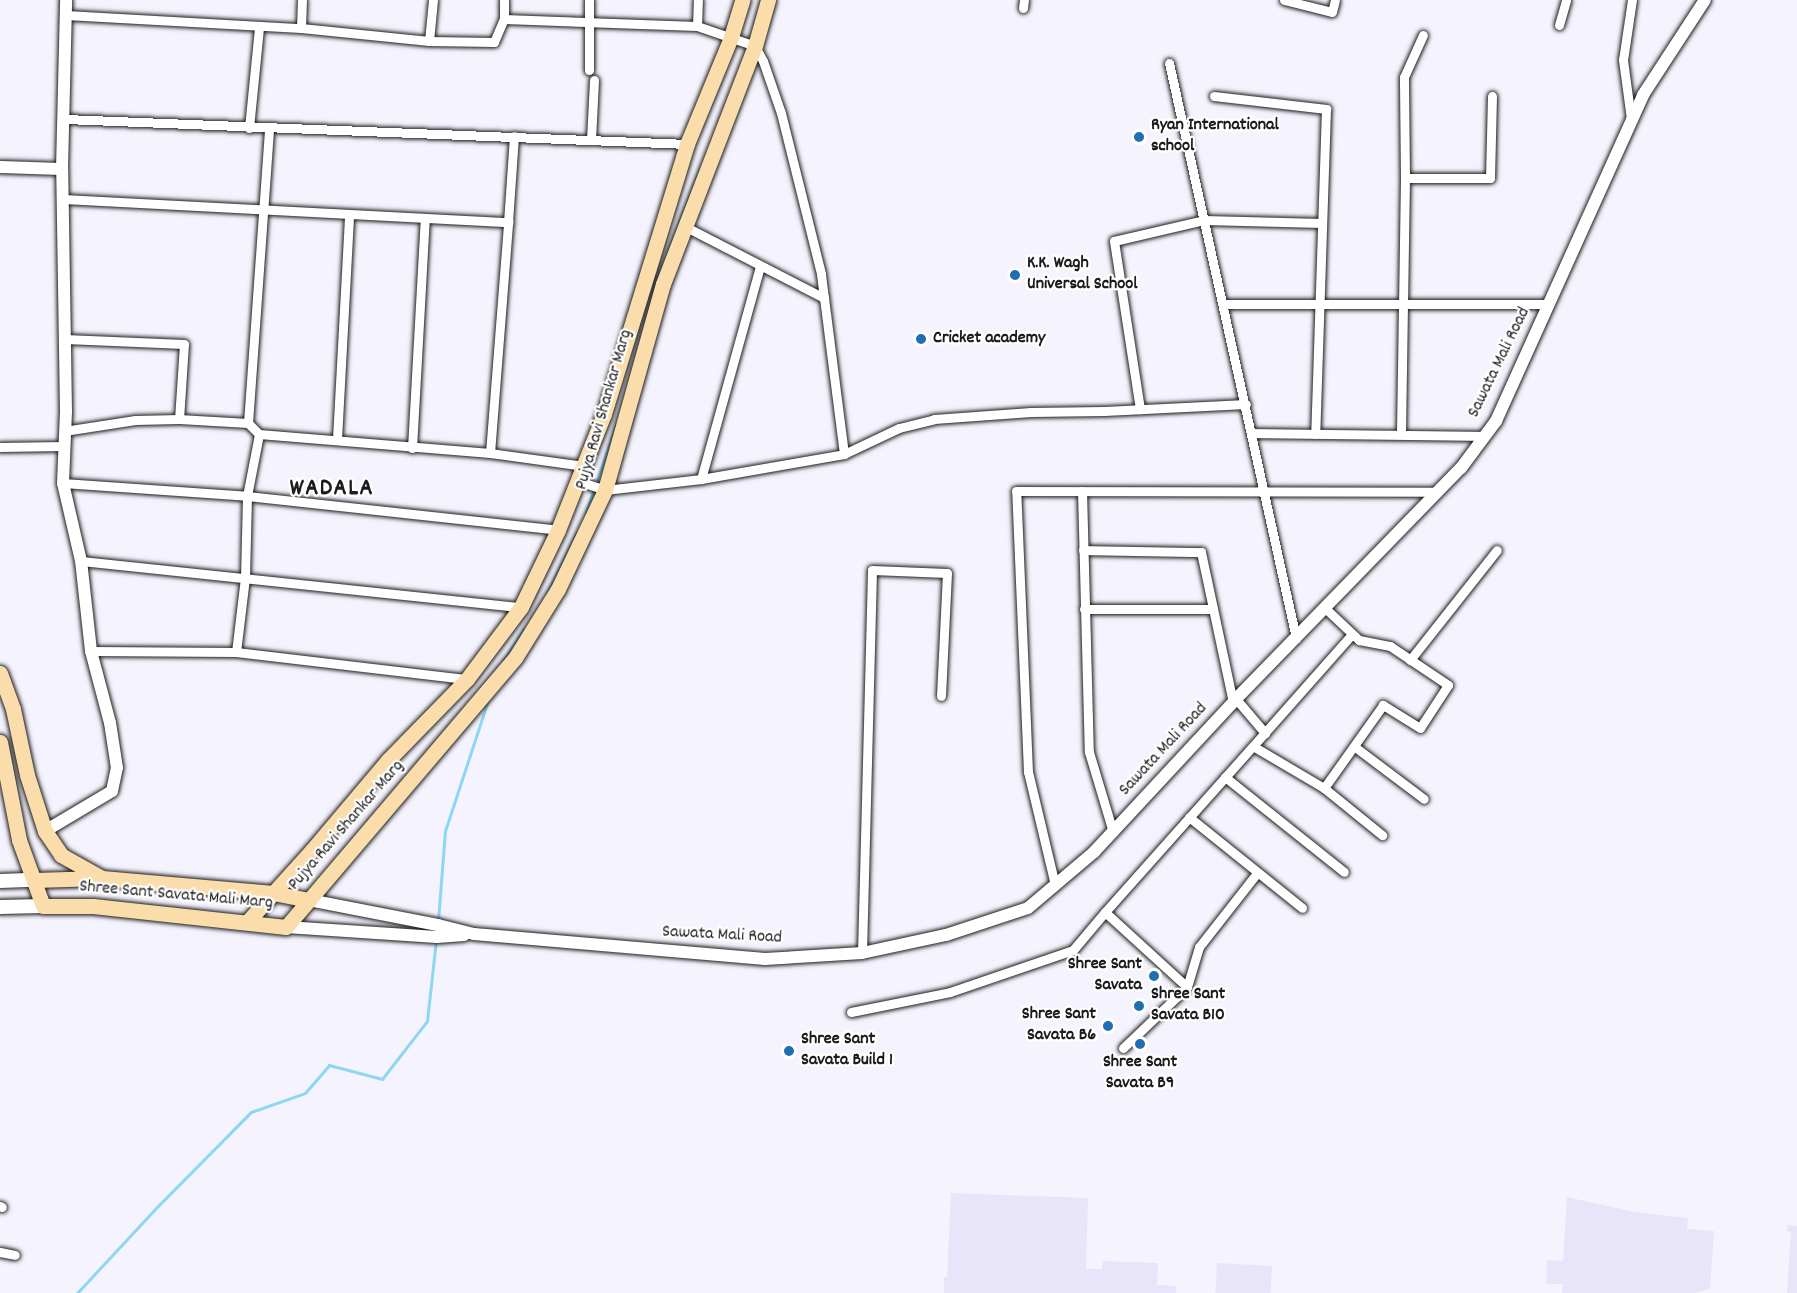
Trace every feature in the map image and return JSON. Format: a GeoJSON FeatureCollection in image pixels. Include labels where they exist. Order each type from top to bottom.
{"type":"FeatureCollection","features":[{"type":"Feature","properties":{"kind":"main road"},"geometry":{"type":"LineString","coordinates":[[248,921],[388,760],[467,679],[521,607],[558,530],[604,414],[687,144],[731,37],[742,0]]}},
{"type":"Feature","properties":{"kind":"main road","name":"Pujya Ravi Shankar Marg"},"geometry":{"type":"LineString","coordinates":[[286,927],[515,658],[558,589],[604,490],[663,284],[755,46],[768,0]]}},
{"type":"Feature","properties":{"kind":"main road","name":"Shree Sant Savata Mali Marg"},"geometry":{"type":"LineString","coordinates":[[0,673],[13,709],[27,775],[45,831],[61,855],[102,878],[273,893],[309,900]]}},
{"type":"Feature","properties":{"kind":"main road"},"geometry":{"type":"LineString","coordinates":[[0,742],[1,758],[19,840],[43,906],[0,907]]}},
{"type":"Feature","properties":{"kind":"main road"},"geometry":{"type":"LineString","coordinates":[[0,881],[102,878]]}},
{"type":"Feature","properties":{"kind":"main road","name":"Shree Sant Savata Mali Marg"},"geometry":{"type":"LineString","coordinates":[[43,906],[93,906],[248,921],[286,927]]}},
{"type":"Feature","properties":{"kind":"street"},"geometry":{"type":"LineString","coordinates":[[45,831],[112,791],[117,768],[110,723],[91,651],[81,561],[63,483],[65,339],[62,169],[65,119],[66,0]]}},
{"type":"Feature","properties":{"kind":"street"},"geometry":{"type":"LineString","coordinates":[[301,28],[302,0]]}},
{"type":"Feature","properties":{"kind":"street"},"geometry":{"type":"LineString","coordinates":[[429,41],[433,0]]}},
{"type":"Feature","properties":{"kind":"street"},"geometry":{"type":"LineString","coordinates":[[66,15],[301,28],[429,41],[494,42],[504,19],[504,0]]}},
{"type":"Feature","properties":{"kind":"street"},"geometry":{"type":"LineString","coordinates":[[589,0],[589,70]]}},
{"type":"Feature","properties":{"kind":"street"},"geometry":{"type":"LineString","coordinates":[[697,26],[698,0]]}},
{"type":"Feature","properties":{"kind":"street"},"geometry":{"type":"LineString","coordinates":[[1284,0],[1332,12],[1335,0]]}},
{"type":"Feature","properties":{"kind":"street"},"geometry":{"type":"LineString","coordinates":[[1558,25],[1566,0]]}},
{"type":"Feature","properties":{"kind":"street"},"geometry":{"type":"LineString","coordinates":[[1631,122],[1623,60],[1632,0]]}},
{"type":"Feature","properties":{"kind":"street","name":"Sawata Mali Road"},"geometry":{"type":"LineString","coordinates":[[309,900],[438,924],[474,934],[765,959],[862,953],[946,935],[1028,908],[1094,852],[1234,701],[1461,468],[1485,436],[1496,421],[1643,95],[1705,0]]}},
{"type":"Feature","properties":{"kind":"street"},"geometry":{"type":"LineString","coordinates":[[504,19],[697,26],[755,46],[764,61],[781,113],[821,274],[844,454]]}},
{"type":"Feature","properties":{"kind":"street"},"geometry":{"type":"LineString","coordinates":[[249,128],[259,27]]}},
{"type":"Feature","properties":{"kind":"street"},"geometry":{"type":"LineString","coordinates":[[1401,433],[1405,178],[1404,77],[1423,35]]}},
{"type":"Feature","properties":{"kind":"street"},"geometry":{"type":"LineString","coordinates":[[1169,63],[1266,492],[1296,638]]}},
{"type":"Feature","properties":{"kind":"street"},"geometry":{"type":"LineString","coordinates":[[591,140],[594,80]]}},
{"type":"Feature","properties":{"kind":"street"},"geometry":{"type":"LineString","coordinates":[[1214,96],[1326,109],[1315,434]]}},
{"type":"Feature","properties":{"kind":"street"},"geometry":{"type":"LineString","coordinates":[[1405,178],[1490,178],[1492,96]]}},
{"type":"Feature","properties":{"kind":"street"},"geometry":{"type":"LineString","coordinates":[[65,119],[687,144]]}},
{"type":"Feature","properties":{"kind":"street"},"geometry":{"type":"LineString","coordinates":[[248,423],[269,129]]}},
{"type":"Feature","properties":{"kind":"street"},"geometry":{"type":"LineString","coordinates":[[490,453],[514,136]]}},
{"type":"Feature","properties":{"kind":"street"},"geometry":{"type":"LineString","coordinates":[[0,167],[62,169]]}},
{"type":"Feature","properties":{"kind":"street"},"geometry":{"type":"LineString","coordinates":[[63,199],[508,222]]}},
{"type":"Feature","properties":{"kind":"street"},"geometry":{"type":"LineString","coordinates":[[337,439],[349,214]]}},
{"type":"Feature","properties":{"kind":"street"},"geometry":{"type":"LineString","coordinates":[[412,448],[425,218]]}},
{"type":"Feature","properties":{"kind":"street"},"geometry":{"type":"LineString","coordinates":[[1140,408],[1114,241],[1204,220],[1323,223]]}},
{"type":"Feature","properties":{"kind":"street"},"geometry":{"type":"LineString","coordinates":[[686,227],[824,298]]}},
{"type":"Feature","properties":{"kind":"street"},"geometry":{"type":"LineString","coordinates":[[701,479],[760,266]]}},
{"type":"Feature","properties":{"kind":"street"},"geometry":{"type":"LineString","coordinates":[[1223,304],[1548,304]]}},
{"type":"Feature","properties":{"kind":"street"},"geometry":{"type":"LineString","coordinates":[[65,339],[184,344],[179,419]]}},
{"type":"Feature","properties":{"kind":"street"},"geometry":{"type":"LineString","coordinates":[[578,481],[604,490],[701,479],[844,454],[899,428],[934,419],[1012,413],[1246,404]]}},
{"type":"Feature","properties":{"kind":"street"},"geometry":{"type":"LineString","coordinates":[[64,430],[135,420],[179,419],[248,423],[259,434],[490,453],[584,466]]}},
{"type":"Feature","properties":{"kind":"street"},"geometry":{"type":"LineString","coordinates":[[1252,433],[1401,433],[1485,436]]}},
{"type":"Feature","properties":{"kind":"street"},"geometry":{"type":"LineString","coordinates":[[236,652],[244,578],[247,496],[259,434]]}},
{"type":"Feature","properties":{"kind":"street"},"geometry":{"type":"LineString","coordinates":[[0,447],[63,446]]}},
{"type":"Feature","properties":{"kind":"street"},"geometry":{"type":"LineString","coordinates":[[63,483],[247,496],[558,530]]}},
{"type":"Feature","properties":{"kind":"street"},"geometry":{"type":"LineString","coordinates":[[1055,885],[1028,772],[1016,491],[1438,492]]}},
{"type":"Feature","properties":{"kind":"street"},"geometry":{"type":"LineString","coordinates":[[1082,491],[1089,752],[1113,831]]}},
{"type":"Feature","properties":{"kind":"street"},"geometry":{"type":"LineString","coordinates":[[1083,550],[1201,552],[1234,701],[1265,733]]}},
{"type":"Feature","properties":{"kind":"street"},"geometry":{"type":"LineString","coordinates":[[1410,660],[1497,550]]}},
{"type":"Feature","properties":{"kind":"street"},"geometry":{"type":"LineString","coordinates":[[81,561],[521,607]]}},
{"type":"Feature","properties":{"kind":"street"},"geometry":{"type":"LineString","coordinates":[[862,953],[872,570],[947,573],[941,696]]}},
{"type":"Feature","properties":{"kind":"street"},"geometry":{"type":"LineString","coordinates":[[1324,788],[1383,705],[1420,728],[1448,685],[1390,646],[1359,640],[1325,608]]}},
{"type":"Feature","properties":{"kind":"street"},"geometry":{"type":"LineString","coordinates":[[1084,609],[1213,609]]}},
{"type":"Feature","properties":{"kind":"street"},"geometry":{"type":"LineString","coordinates":[[851,1012],[950,992],[1073,950],[1352,634]]}},
{"type":"Feature","properties":{"kind":"street"},"geometry":{"type":"LineString","coordinates":[[91,651],[236,652],[467,679]]}},
{"type":"Feature","properties":{"kind":"street"},"geometry":{"type":"LineString","coordinates":[[1253,746],[1324,788],[1382,835]]}},
{"type":"Feature","properties":{"kind":"street"},"geometry":{"type":"LineString","coordinates":[[1355,747],[1424,799]]}},
{"type":"Feature","properties":{"kind":"street"},"geometry":{"type":"LineString","coordinates":[[1225,777],[1344,872]]}},
{"type":"Feature","properties":{"kind":"street"},"geometry":{"type":"LineString","coordinates":[[1189,817],[1302,908]]}},
{"type":"Feature","properties":{"kind":"street"},"geometry":{"type":"LineString","coordinates":[[1124,1048],[1187,987],[1199,946],[1257,873]]}},
{"type":"Feature","properties":{"kind":"street"},"geometry":{"type":"LineString","coordinates":[[1105,912],[1187,987]]}},
{"type":"Feature","properties":{"kind":"street","name":"Shree Sant Savata Mali Marg"},"geometry":{"type":"LineString","coordinates":[[286,927],[437,937],[474,934]]}},
{"type":"Feature","properties":{"kind":"street"},"geometry":{"type":"LineString","coordinates":[[0,1252],[15,1255]]}},
{"type":"Feature","properties":{"kind":"shaded area"},"geometry":{"type":"Polygon","coordinates":[[[951,1193],[1088,1198],[1086,1269],[1102,1269],[1103,1261],[1158,1263],[1157,1285],[1176,1286],[1176,1293],[944,1293],[944,1277],[947,1277],[951,1193]]]}},
{"type":"Feature","properties":{"kind":"shaded area"},"geometry":{"type":"Polygon","coordinates":[[[1567,1197],[1634,1212],[1688,1218],[1687,1229],[1714,1231],[1710,1289],[1694,1293],[1562,1293],[1563,1284],[1546,1284],[1547,1260],[1563,1261],[1567,1197]]]}},
{"type":"Feature","properties":{"kind":"shaded area"},"geometry":{"type":"Polygon","coordinates":[[[1787,1225],[1797,1226],[1797,1293],[1787,1293],[1791,1232],[1787,1231],[1787,1225]]]}},
{"type":"Feature","properties":{"kind":"shaded area"},"geometry":{"type":"Polygon","coordinates":[[[1217,1263],[1272,1266],[1271,1293],[1215,1293],[1217,1263]]]}},
{"type":"Feature","properties":{"kind":"waterway"},"geometry":{"type":"LineString","coordinates":[[667,254],[700,168]]}},
{"type":"Feature","properties":{"kind":"waterway"},"geometry":{"type":"LineString","coordinates":[[586,512],[616,425]]}},
{"type":"Feature","properties":{"kind":"waterway"},"geometry":{"type":"LineString","coordinates":[[547,593],[577,532]]}},
{"type":"Feature","properties":{"kind":"waterway"},"geometry":{"type":"LineString","coordinates":[[503,661],[524,629]]}},
{"type":"Feature","properties":{"kind":"waterway"},"geometry":{"type":"LineString","coordinates":[[438,921],[445,831],[488,700]]}},
{"type":"Feature","properties":{"kind":"waterway"},"geometry":{"type":"LineString","coordinates":[[77,1293],[154,1210],[251,1112],[305,1093],[329,1065],[382,1079],[427,1021],[436,939]]}},
{"type":"Feature","properties":{"kind":"place","name":"Ryan International school"},"geometry":{"type":"Point","coordinates":[1139,137]}},
{"type":"Feature","properties":{"kind":"place","name":"K.K. Wagh Universal School"},"geometry":{"type":"Point","coordinates":[1015,275]}},
{"type":"Feature","properties":{"kind":"place","name":"Cricket academy"},"geometry":{"type":"Point","coordinates":[921,339]}},
{"type":"Feature","properties":{"kind":"place","name":"Shree Sant Savata"},"geometry":{"type":"Point","coordinates":[1154,976]}},
{"type":"Feature","properties":{"kind":"place","name":"Shree Sant Savata B10"},"geometry":{"type":"Point","coordinates":[1139,1006]}},
{"type":"Feature","properties":{"kind":"place","name":"Shree Sant Savata B6"},"geometry":{"type":"Point","coordinates":[1108,1026]}},
{"type":"Feature","properties":{"kind":"place","name":"Shree Sant Savata B9"},"geometry":{"type":"Point","coordinates":[1140,1044]}},
{"type":"Feature","properties":{"kind":"place","name":"Shree Sant Savata Build 1"},"geometry":{"type":"Point","coordinates":[789,1051]}},
{"type":"Feature","properties":{"kind":"district","name":"WADALA"},"geometry":{"type":"Point","coordinates":[332,490]}}]}
